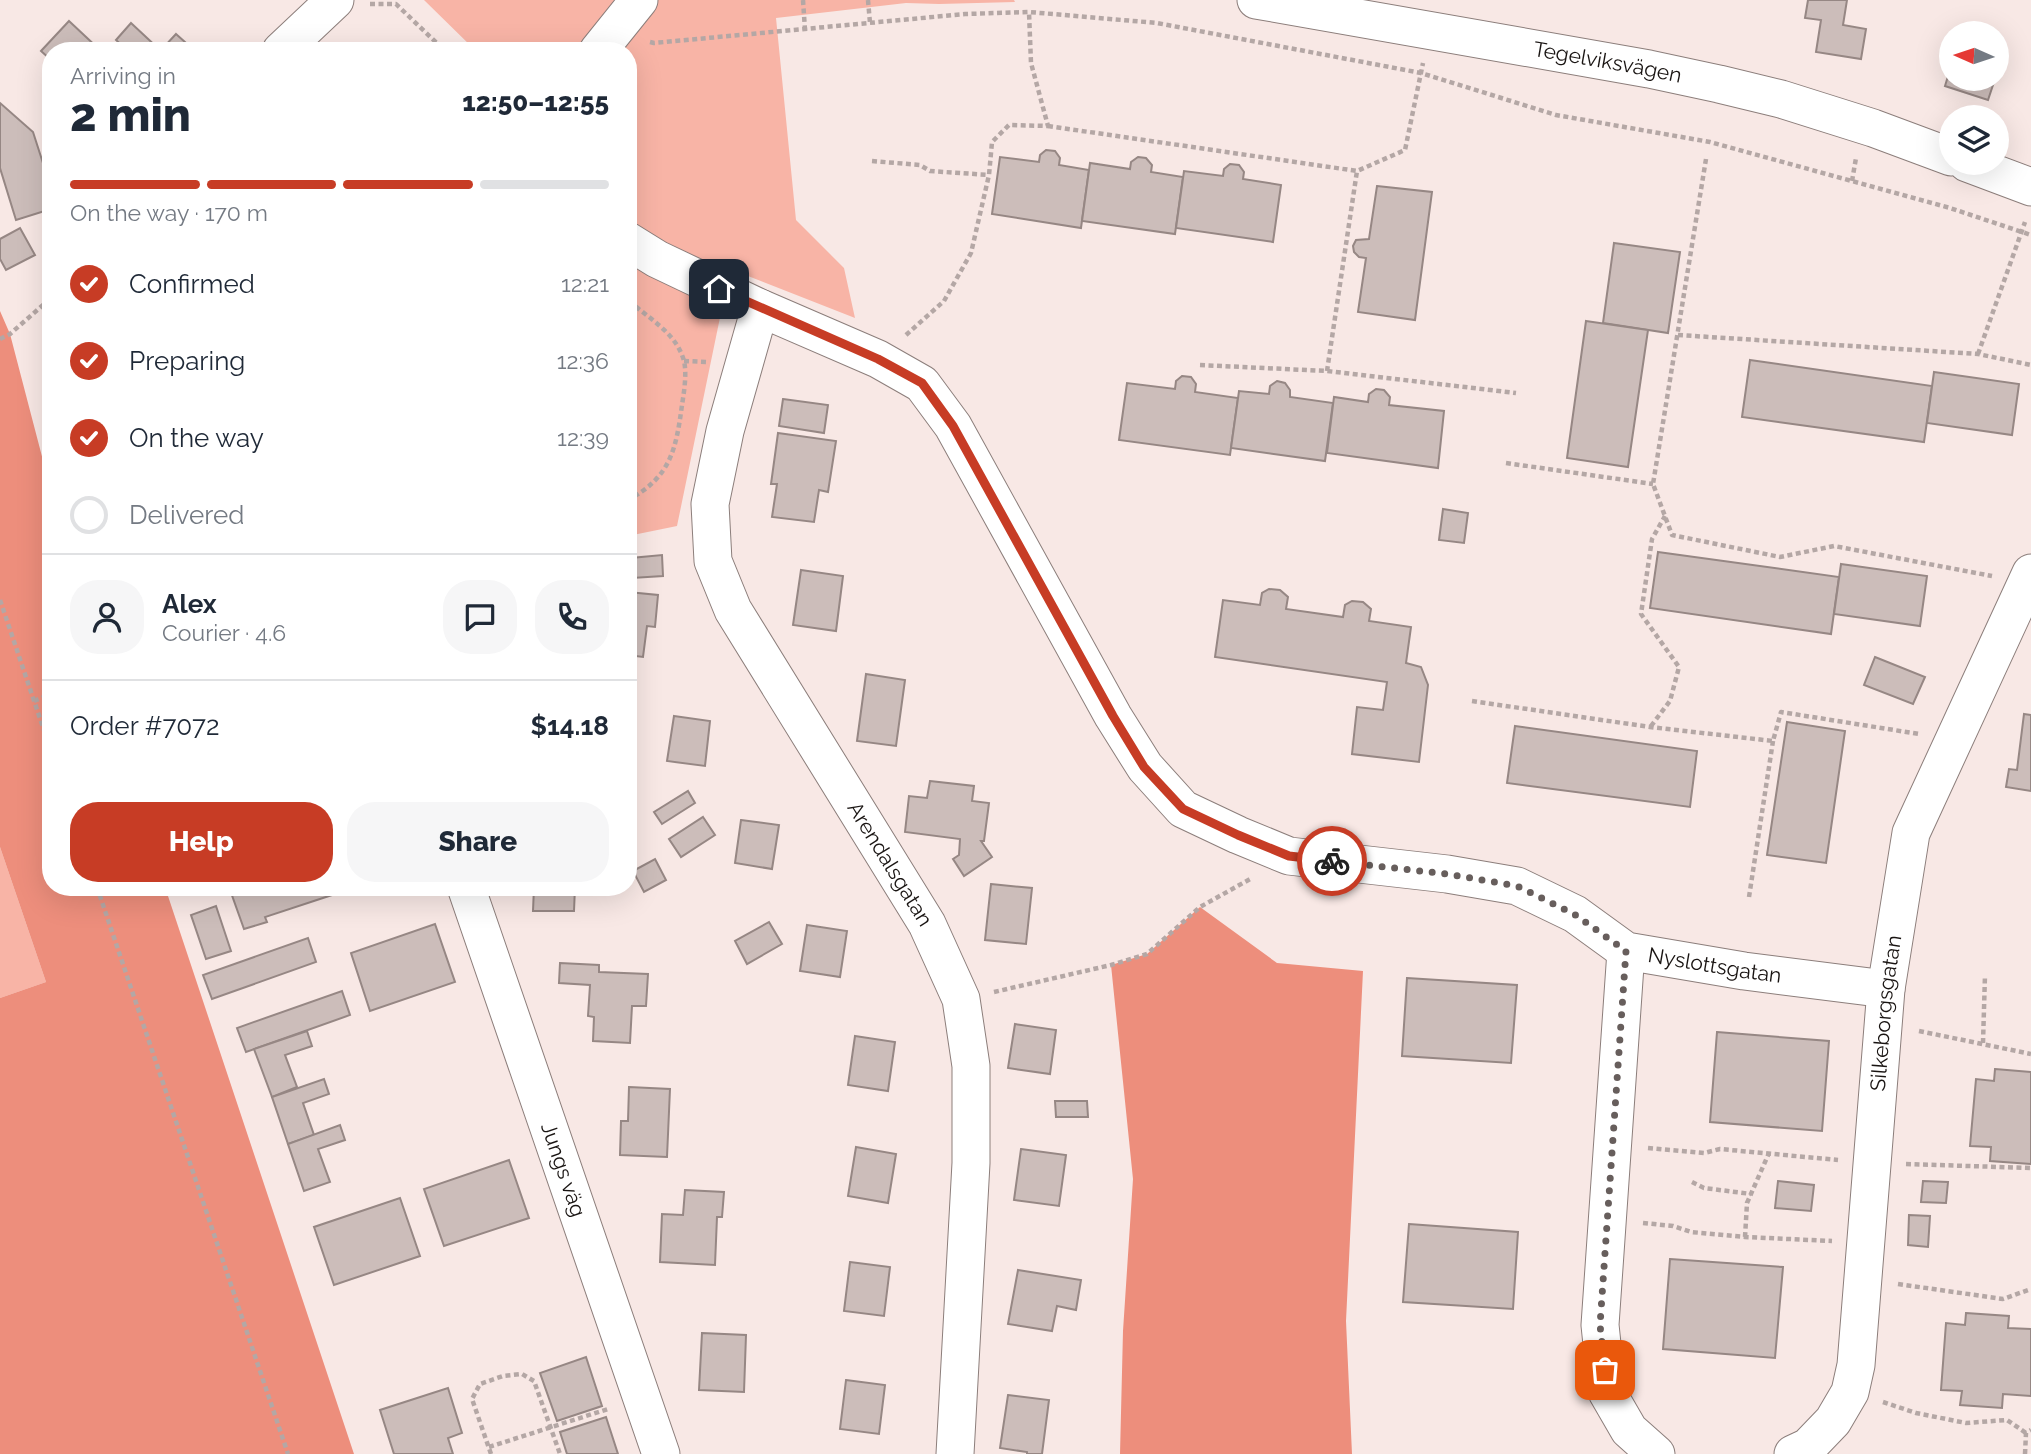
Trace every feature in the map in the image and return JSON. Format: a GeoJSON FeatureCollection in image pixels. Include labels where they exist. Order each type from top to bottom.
{"type":"FeatureCollection","features":[{"type":"Feature","properties":{"kind":"street"},"geometry":{"type":"LineString","coordinates":[[607,41],[639,0]]}},
{"type":"Feature","properties":{"kind":"street","name":"Tegelviksvägen"},"geometry":{"type":"LineString","coordinates":[[1256,0],[1308,5],[1429,31],[1650,69],[1781,99],[1939,153]]}},
{"type":"Feature","properties":{"kind":"street"},"geometry":{"type":"LineString","coordinates":[[293,42],[348,2]]}},
{"type":"Feature","properties":{"kind":"street"},"geometry":{"type":"LineString","coordinates":[[1985,175],[2028,203]]}},
{"type":"Feature","properties":{"kind":"street","name":"Nyslottsgatan"},"geometry":{"type":"LineString","coordinates":[[637,248],[657,260],[760,308],[878,359],[922,383],[953,426],[1113,716],[1144,767],[1183,809],[1289,856],[1447,874],[1517,886],[1574,914],[1626,951],[1744,971],[1885,1007]]}},
{"type":"Feature","properties":{"kind":"street","name":"Arendalsgatan"},"geometry":{"type":"LineString","coordinates":[[760,308],[725,431],[710,504],[713,561],[733,610],[927,924],[961,999],[971,1066],[971,1163],[955,1454]]}},
{"type":"Feature","properties":{"kind":"street","name":"Silkeborgsgatan"},"geometry":{"type":"LineString","coordinates":[[1793,1454],[1808,1447],[1833,1422],[1850,1392],[1856,1364],[1885,1007],[1911,834],[1955,739],[2018,638],[2029,578]]}},
{"type":"Feature","properties":{"kind":"street","name":"Jungs väg"},"geometry":{"type":"LineString","coordinates":[[469,896],[661,1454]]}},
{"type":"Feature","properties":{"kind":"street"},"geometry":{"type":"LineString","coordinates":[[1626,951],[1600,1325],[1607,1392],[1629,1430],[1656,1454]]}},
{"type":"Feature","properties":{"kind":"path"},"geometry":{"type":"LineString","coordinates":[[803,0],[805,30]]}},
{"type":"Feature","properties":{"kind":"path"},"geometry":{"type":"LineString","coordinates":[[868,0],[870,23]]}},
{"type":"Feature","properties":{"kind":"path"},"geometry":{"type":"LineString","coordinates":[[348,2],[396,4],[436,42]]}},
{"type":"Feature","properties":{"kind":"path"},"geometry":{"type":"LineString","coordinates":[[637,42],[805,30],[965,14],[1030,12],[1157,23],[1421,73],[1556,115],[1710,142],[1950,208],[2031,235]]}},
{"type":"Feature","properties":{"kind":"path"},"geometry":{"type":"LineString","coordinates":[[1030,12],[1031,63],[1048,126]]}},
{"type":"Feature","properties":{"kind":"path"},"geometry":{"type":"LineString","coordinates":[[878,359],[944,301],[971,253],[989,175],[992,142],[1009,125],[1048,126],[1357,171],[1405,150],[1429,31]]}},
{"type":"Feature","properties":{"kind":"path"},"geometry":{"type":"LineString","coordinates":[[607,41],[630,42]]}},
{"type":"Feature","properties":{"kind":"path"},"geometry":{"type":"LineString","coordinates":[[1852,181],[1856,156]]}},
{"type":"Feature","properties":{"kind":"path"},"geometry":{"type":"LineString","coordinates":[[1706,159],[1653,484],[1672,535],[1780,557],[1834,546],[2029,578]]}},
{"type":"Feature","properties":{"kind":"path"},"geometry":{"type":"LineString","coordinates":[[872,161],[920,165],[930,171],[989,175]]}},
{"type":"Feature","properties":{"kind":"path"},"geometry":{"type":"LineString","coordinates":[[1327,371],[1357,171]]}},
{"type":"Feature","properties":{"kind":"path"},"geometry":{"type":"LineString","coordinates":[[1978,354],[2028,203]]}},
{"type":"Feature","properties":{"kind":"path"},"geometry":{"type":"LineString","coordinates":[[0,339],[10,334],[42,306]]}},
{"type":"Feature","properties":{"kind":"path"},"geometry":{"type":"LineString","coordinates":[[637,307],[670,334],[684,361],[684,389],[674,452],[660,475],[637,495]]}},
{"type":"Feature","properties":{"kind":"path"},"geometry":{"type":"LineString","coordinates":[[1678,335],[1978,354],[2031,365]]}},
{"type":"Feature","properties":{"kind":"path"},"geometry":{"type":"LineString","coordinates":[[1200,365],[1327,371],[1516,393]]}},
{"type":"Feature","properties":{"kind":"path"},"geometry":{"type":"LineString","coordinates":[[1506,463],[1653,484]]}},
{"type":"Feature","properties":{"kind":"path"},"geometry":{"type":"LineString","coordinates":[[1650,727],[1670,701],[1679,667],[1641,614],[1652,539],[1665,516]]}},
{"type":"Feature","properties":{"kind":"path"},"geometry":{"type":"LineString","coordinates":[[0,600],[42,725]]}},
{"type":"Feature","properties":{"kind":"path"},"geometry":{"type":"LineString","coordinates":[[34,701],[42,698]]}},
{"type":"Feature","properties":{"kind":"path"},"geometry":{"type":"LineString","coordinates":[[1472,701],[1650,727],[1773,741]]}},
{"type":"Feature","properties":{"kind":"path"},"geometry":{"type":"LineString","coordinates":[[1749,897],[1773,741],[1781,712],[1955,739]]}},
{"type":"Feature","properties":{"kind":"path"},"geometry":{"type":"LineString","coordinates":[[961,999],[1111,965],[1147,954],[1200,907],[1289,856]]}},
{"type":"Feature","properties":{"kind":"path"},"geometry":{"type":"LineString","coordinates":[[100,896],[288,1454]]}},
{"type":"Feature","properties":{"kind":"path"},"geometry":{"type":"LineString","coordinates":[[1983,1043],[1985,975]]}},
{"type":"Feature","properties":{"kind":"path"},"geometry":{"type":"LineString","coordinates":[[1885,1007],[1983,1043],[2031,1054]]}},
{"type":"Feature","properties":{"kind":"path"},"geometry":{"type":"LineString","coordinates":[[1612,1145],[1703,1153],[1720,1149],[1872,1163],[2031,1168]]}},
{"type":"Feature","properties":{"kind":"path"},"geometry":{"type":"LineString","coordinates":[[1745,1237],[1748,1203],[1769,1153]]}},
{"type":"Feature","properties":{"kind":"path"},"geometry":{"type":"LineString","coordinates":[[1692,1182],[1704,1188],[1751,1194]]}},
{"type":"Feature","properties":{"kind":"path"},"geometry":{"type":"LineString","coordinates":[[1607,1220],[1673,1226],[1691,1232],[1745,1237],[1866,1242]]}},
{"type":"Feature","properties":{"kind":"path"},"geometry":{"type":"LineString","coordinates":[[1863,1279],[2003,1299],[2031,1289]]}},
{"type":"Feature","properties":{"kind":"path"},"geometry":{"type":"LineString","coordinates":[[491,1454],[472,1399],[480,1384],[503,1376],[522,1374],[534,1381],[560,1454]]}},
{"type":"Feature","properties":{"kind":"path"},"geometry":{"type":"LineString","coordinates":[[1850,1392],[1916,1413],[1966,1423],[2007,1420],[2029,1431],[2025,1454]]}},
{"type":"Feature","properties":{"kind":"path"},"geometry":{"type":"LineString","coordinates":[[489,1447],[619,1405]]}},
{"type":"Feature","properties":{"kind":"shaded area"},"geometry":{"type":"Polygon","coordinates":[[[424,0],[1015,2],[906,3],[776,18],[796,220],[844,268],[855,318],[730,269],[677,526],[637,534],[637,42],[467,42],[424,0]]]}},
{"type":"Feature","properties":{"kind":"shaded area"},"geometry":{"type":"Polygon","coordinates":[[[0,311],[10,334],[42,457],[42,896],[168,896],[354,1454],[0,1454],[0,998],[46,982],[0,847],[0,311]]]}},
{"type":"Feature","properties":{"kind":"shaded area"},"geometry":{"type":"Polygon","coordinates":[[[0,847],[46,982],[0,998],[0,847]]]}},
{"type":"Feature","properties":{"kind":"shaded area"},"geometry":{"type":"Polygon","coordinates":[[[1200,907],[1277,963],[1363,971],[1346,1321],[1352,1454],[1120,1454],[1123,1331],[1133,1179],[1111,965],[1147,954],[1200,907]]]}},
{"type":"Feature","properties":{"kind":"building"},"geometry":{"type":"Polygon","coordinates":[[[1808,0],[1847,0],[1843,25],[1866,29],[1861,59],[1816,52],[1821,20],[1805,18],[1808,0]]]}},
{"type":"Feature","properties":{"kind":"building"},"geometry":{"type":"Polygon","coordinates":[[[69,21],[91,42],[49,42],[69,21]]]}},
{"type":"Feature","properties":{"kind":"building"},"geometry":{"type":"Polygon","coordinates":[[[131,23],[151,42],[118,42],[116,40],[131,23]]]}},
{"type":"Feature","properties":{"kind":"building"},"geometry":{"type":"Polygon","coordinates":[[[176,34],[185,42],[169,42],[176,34]]]}},
{"type":"Feature","properties":{"kind":"building"},"geometry":{"type":"Polygon","coordinates":[[[1960,91],[1991,91],[1988,100],[1960,91]]]}},
{"type":"Feature","properties":{"kind":"building"},"geometry":{"type":"Polygon","coordinates":[[[0,103],[33,132],[42,160],[42,212],[16,220],[0,168],[0,103]]]}},
{"type":"Feature","properties":{"kind":"building"},"geometry":{"type":"Polygon","coordinates":[[[1046,150],[1055,151],[1060,158],[1059,165],[1089,170],[1081,228],[992,214],[1000,157],[1039,162],[1040,155],[1046,150]]]}},
{"type":"Feature","properties":{"kind":"building"},"geometry":{"type":"Polygon","coordinates":[[[1138,157],[1146,158],[1152,165],[1151,172],[1183,177],[1175,234],[1082,221],[1090,163],[1130,169],[1131,162],[1138,157]]]}},
{"type":"Feature","properties":{"kind":"building"},"geometry":{"type":"Polygon","coordinates":[[[1230,164],[1239,165],[1244,172],[1243,179],[1281,185],[1273,242],[1176,228],[1184,171],[1223,176],[1224,169],[1230,164]]]}},
{"type":"Feature","properties":{"kind":"building"},"geometry":{"type":"Polygon","coordinates":[[[1377,186],[1432,192],[1415,320],[1358,312],[1366,258],[1359,257],[1353,246],[1356,240],[1369,239],[1377,186]]]}},
{"type":"Feature","properties":{"kind":"building"},"geometry":{"type":"Polygon","coordinates":[[[20,228],[35,255],[6,270],[0,259],[0,239],[20,228]]]}},
{"type":"Feature","properties":{"kind":"building"},"geometry":{"type":"Polygon","coordinates":[[[1614,243],[1680,252],[1668,333],[1603,323],[1614,243]]]}},
{"type":"Feature","properties":{"kind":"building"},"geometry":{"type":"Polygon","coordinates":[[[1586,321],[1648,330],[1628,467],[1567,458],[1586,321]]]}},
{"type":"Feature","properties":{"kind":"building"},"geometry":{"type":"Polygon","coordinates":[[[1750,360],[1932,386],[1924,442],[1742,417],[1750,360]]]}},
{"type":"Feature","properties":{"kind":"building"},"geometry":{"type":"Polygon","coordinates":[[[1934,372],[2019,384],[2012,435],[1927,423],[1934,372]]]}},
{"type":"Feature","properties":{"kind":"building"},"geometry":{"type":"Polygon","coordinates":[[[1182,376],[1191,377],[1196,384],[1195,392],[1238,398],[1230,455],[1119,440],[1127,383],[1175,389],[1176,381],[1182,376]]]}},
{"type":"Feature","properties":{"kind":"building"},"geometry":{"type":"Polygon","coordinates":[[[1277,381],[1285,383],[1290,390],[1290,397],[1333,403],[1325,461],[1231,448],[1239,391],[1269,394],[1270,386],[1277,381]]]}},
{"type":"Feature","properties":{"kind":"building"},"geometry":{"type":"Polygon","coordinates":[[[1376,389],[1384,390],[1390,397],[1389,405],[1444,411],[1438,468],[1327,453],[1334,397],[1368,402],[1369,394],[1376,389]]]}},
{"type":"Feature","properties":{"kind":"building"},"geometry":{"type":"Polygon","coordinates":[[[783,399],[828,405],[824,433],[779,426],[783,399]]]}},
{"type":"Feature","properties":{"kind":"building"},"geometry":{"type":"Polygon","coordinates":[[[778,433],[836,441],[828,492],[819,490],[814,522],[772,517],[777,484],[771,484],[778,433]]]}},
{"type":"Feature","properties":{"kind":"building"},"geometry":{"type":"Polygon","coordinates":[[[1443,509],[1468,513],[1464,543],[1439,540],[1443,509]]]}},
{"type":"Feature","properties":{"kind":"building"},"geometry":{"type":"Polygon","coordinates":[[[1658,552],[1839,577],[1831,634],[1650,608],[1658,552]]]}},
{"type":"Feature","properties":{"kind":"building"},"geometry":{"type":"Polygon","coordinates":[[[662,555],[663,576],[637,578],[637,557],[662,555]]]}},
{"type":"Feature","properties":{"kind":"building"},"geometry":{"type":"Polygon","coordinates":[[[1841,564],[1927,576],[1920,626],[1834,614],[1841,564]]]}},
{"type":"Feature","properties":{"kind":"building"},"geometry":{"type":"Polygon","coordinates":[[[801,570],[843,576],[836,631],[793,625],[801,570]]]}},
{"type":"Feature","properties":{"kind":"building"},"geometry":{"type":"Polygon","coordinates":[[[1269,589],[1280,590],[1288,597],[1286,609],[1343,617],[1345,605],[1352,601],[1363,602],[1371,609],[1369,621],[1411,627],[1406,663],[1421,667],[1428,685],[1419,762],[1352,754],[1357,707],[1383,710],[1387,682],[1215,657],[1223,600],[1260,605],[1262,593],[1269,589]]]}},
{"type":"Feature","properties":{"kind":"building"},"geometry":{"type":"Polygon","coordinates":[[[637,593],[658,595],[655,627],[647,626],[643,657],[637,656],[637,593]]]}},
{"type":"Feature","properties":{"kind":"building"},"geometry":{"type":"Polygon","coordinates":[[[1875,657],[1925,677],[1913,704],[1864,685],[1875,657]]]}},
{"type":"Feature","properties":{"kind":"building"},"geometry":{"type":"Polygon","coordinates":[[[866,674],[905,680],[896,746],[857,741],[866,674]]]}},
{"type":"Feature","properties":{"kind":"building"},"geometry":{"type":"Polygon","coordinates":[[[2024,714],[2031,715],[2031,791],[2006,787],[2009,769],[2017,770],[2024,714]]]}},
{"type":"Feature","properties":{"kind":"building"},"geometry":{"type":"Polygon","coordinates":[[[674,716],[710,721],[705,766],[667,761],[674,716]]]}},
{"type":"Feature","properties":{"kind":"building"},"geometry":{"type":"Polygon","coordinates":[[[1787,722],[1845,731],[1826,863],[1767,855],[1787,722]]]}},
{"type":"Feature","properties":{"kind":"building"},"geometry":{"type":"Polygon","coordinates":[[[1515,726],[1697,751],[1690,807],[1507,783],[1515,726]]]}},
{"type":"Feature","properties":{"kind":"building"},"geometry":{"type":"Polygon","coordinates":[[[930,781],[974,786],[972,801],[989,803],[984,841],[981,841],[992,857],[964,876],[953,859],[959,855],[960,839],[905,832],[909,796],[927,798],[930,781]]]}},
{"type":"Feature","properties":{"kind":"building"},"geometry":{"type":"Polygon","coordinates":[[[688,791],[695,803],[662,824],[654,812],[688,791]]]}},
{"type":"Feature","properties":{"kind":"building"},"geometry":{"type":"Polygon","coordinates":[[[703,817],[715,835],[681,857],[669,839],[703,817]]]}},
{"type":"Feature","properties":{"kind":"building"},"geometry":{"type":"Polygon","coordinates":[[[741,820],[779,825],[772,869],[735,863],[741,820]]]}},
{"type":"Feature","properties":{"kind":"building"},"geometry":{"type":"Polygon","coordinates":[[[655,859],[666,880],[644,892],[637,879],[637,869],[655,859]]]}},
{"type":"Feature","properties":{"kind":"building"},"geometry":{"type":"Polygon","coordinates":[[[991,884],[1032,888],[1026,944],[985,940],[991,884]]]}},
{"type":"Feature","properties":{"kind":"building"},"geometry":{"type":"Polygon","coordinates":[[[232,896],[329,896],[265,917],[267,922],[244,929],[232,896]]]}},
{"type":"Feature","properties":{"kind":"building"},"geometry":{"type":"Polygon","coordinates":[[[534,896],[575,896],[574,911],[533,911],[534,896]]]}},
{"type":"Feature","properties":{"kind":"building"},"geometry":{"type":"Polygon","coordinates":[[[216,906],[231,951],[206,959],[191,915],[216,906]]]}},
{"type":"Feature","properties":{"kind":"building"},"geometry":{"type":"Polygon","coordinates":[[[769,922],[782,944],[747,964],[735,941],[769,922]]]}},
{"type":"Feature","properties":{"kind":"building"},"geometry":{"type":"Polygon","coordinates":[[[435,924],[455,982],[370,1011],[351,953],[435,924]]]}},
{"type":"Feature","properties":{"kind":"building"},"geometry":{"type":"Polygon","coordinates":[[[807,925],[847,931],[840,977],[800,971],[807,925]]]}},
{"type":"Feature","properties":{"kind":"building"},"geometry":{"type":"Polygon","coordinates":[[[308,938],[316,962],[212,999],[203,975],[308,938]]]}},
{"type":"Feature","properties":{"kind":"building"},"geometry":{"type":"Polygon","coordinates":[[[560,963],[599,965],[599,972],[648,974],[646,1006],[632,1006],[630,1043],[593,1041],[594,1017],[588,1016],[590,985],[559,983],[560,963]]]}},
{"type":"Feature","properties":{"kind":"building"},"geometry":{"type":"Polygon","coordinates":[[[1407,978],[1517,985],[1511,1063],[1402,1056],[1407,978]]]}},
{"type":"Feature","properties":{"kind":"building"},"geometry":{"type":"Polygon","coordinates":[[[342,991],[350,1015],[246,1052],[237,1028],[342,991]]]}},
{"type":"Feature","properties":{"kind":"building"},"geometry":{"type":"Polygon","coordinates":[[[1015,1024],[1056,1030],[1050,1074],[1008,1068],[1015,1024]]]}},
{"type":"Feature","properties":{"kind":"building"},"geometry":{"type":"Polygon","coordinates":[[[307,1031],[312,1046],[285,1055],[297,1087],[272,1097],[254,1049],[307,1031]]]}},
{"type":"Feature","properties":{"kind":"building"},"geometry":{"type":"Polygon","coordinates":[[[1717,1032],[1829,1041],[1822,1131],[1710,1122],[1717,1032]]]}},
{"type":"Feature","properties":{"kind":"building"},"geometry":{"type":"Polygon","coordinates":[[[855,1036],[895,1042],[888,1091],[848,1085],[855,1036]]]}},
{"type":"Feature","properties":{"kind":"building"},"geometry":{"type":"Polygon","coordinates":[[[1995,1069],[2031,1072],[2031,1164],[1990,1161],[1991,1147],[1970,1146],[1976,1079],[1994,1081],[1995,1069]]]}},
{"type":"Feature","properties":{"kind":"building"},"geometry":{"type":"Polygon","coordinates":[[[324,1079],[329,1094],[303,1103],[314,1135],[288,1144],[272,1097],[324,1079]]]}},
{"type":"Feature","properties":{"kind":"building"},"geometry":{"type":"Polygon","coordinates":[[[629,1087],[670,1089],[667,1157],[620,1155],[621,1121],[628,1121],[629,1087]]]}},
{"type":"Feature","properties":{"kind":"building"},"geometry":{"type":"Polygon","coordinates":[[[1055,1101],[1087,1101],[1088,1117],[1056,1117],[1055,1101]]]}},
{"type":"Feature","properties":{"kind":"building"},"geometry":{"type":"Polygon","coordinates":[[[340,1125],[345,1140],[318,1149],[330,1182],[304,1191],[288,1144],[340,1125]]]}},
{"type":"Feature","properties":{"kind":"building"},"geometry":{"type":"Polygon","coordinates":[[[856,1147],[896,1154],[888,1203],[848,1196],[856,1147]]]}},
{"type":"Feature","properties":{"kind":"building"},"geometry":{"type":"Polygon","coordinates":[[[1021,1149],[1066,1155],[1059,1206],[1014,1200],[1021,1149]]]}},
{"type":"Feature","properties":{"kind":"building"},"geometry":{"type":"Polygon","coordinates":[[[509,1160],[529,1218],[444,1246],[424,1189],[509,1160]]]}},
{"type":"Feature","properties":{"kind":"building"},"geometry":{"type":"Polygon","coordinates":[[[1778,1181],[1814,1185],[1811,1211],[1775,1208],[1778,1181]]]}},
{"type":"Feature","properties":{"kind":"building"},"geometry":{"type":"Polygon","coordinates":[[[1923,1181],[1948,1182],[1946,1203],[1921,1202],[1923,1181]]]}},
{"type":"Feature","properties":{"kind":"building"},"geometry":{"type":"Polygon","coordinates":[[[685,1190],[724,1192],[722,1217],[717,1217],[715,1265],[660,1262],[662,1214],[683,1215],[685,1190]]]}},
{"type":"Feature","properties":{"kind":"building"},"geometry":{"type":"Polygon","coordinates":[[[400,1198],[420,1256],[334,1285],[314,1227],[400,1198]]]}},
{"type":"Feature","properties":{"kind":"building"},"geometry":{"type":"Polygon","coordinates":[[[1909,1215],[1930,1216],[1928,1247],[1908,1245],[1909,1215]]]}},
{"type":"Feature","properties":{"kind":"building"},"geometry":{"type":"Polygon","coordinates":[[[1409,1224],[1518,1232],[1513,1309],[1403,1302],[1409,1224]]]}},
{"type":"Feature","properties":{"kind":"building"},"geometry":{"type":"Polygon","coordinates":[[[1670,1259],[1783,1267],[1775,1358],[1663,1349],[1670,1259]]]}},
{"type":"Feature","properties":{"kind":"building"},"geometry":{"type":"Polygon","coordinates":[[[850,1262],[890,1267],[884,1316],[844,1311],[850,1262]]]}},
{"type":"Feature","properties":{"kind":"building"},"geometry":{"type":"Polygon","coordinates":[[[1018,1270],[1081,1280],[1076,1310],[1057,1306],[1052,1331],[1008,1324],[1018,1270]]]}},
{"type":"Feature","properties":{"kind":"building"},"geometry":{"type":"Polygon","coordinates":[[[1966,1313],[2009,1316],[2008,1328],[2031,1329],[2031,1396],[2003,1394],[2002,1408],[1960,1405],[1962,1391],[1941,1390],[1946,1323],[1965,1325],[1966,1313]]]}},
{"type":"Feature","properties":{"kind":"building"},"geometry":{"type":"Polygon","coordinates":[[[702,1333],[746,1335],[744,1392],[699,1390],[702,1333]]]}},
{"type":"Feature","properties":{"kind":"building"},"geometry":{"type":"Polygon","coordinates":[[[586,1357],[602,1406],[557,1421],[540,1373],[586,1357]]]}},
{"type":"Feature","properties":{"kind":"building"},"geometry":{"type":"Polygon","coordinates":[[[846,1380],[885,1385],[879,1434],[840,1429],[846,1380]]]}},
{"type":"Feature","properties":{"kind":"building"},"geometry":{"type":"Polygon","coordinates":[[[448,1388],[462,1433],[448,1438],[453,1454],[394,1454],[380,1410],[448,1388]]]}},
{"type":"Feature","properties":{"kind":"building"},"geometry":{"type":"Polygon","coordinates":[[[1008,1395],[1049,1400],[1042,1454],[1027,1454],[1000,1448],[1008,1395]]]}},
{"type":"Feature","properties":{"kind":"building"},"geometry":{"type":"Polygon","coordinates":[[[606,1417],[618,1454],[567,1454],[560,1432],[606,1417]]]}},
{"type":"Feature","properties":{"kind":"way so far"},"geometry":{"type":"LineString","coordinates":[[1332,861],[1447,874],[1517,886],[1574,914],[1626,951],[1600,1325],[1605,1370]]}},
{"type":"Feature","properties":{"kind":"route"},"geometry":{"type":"LineString","coordinates":[[719,289],[878,359],[922,383],[953,426],[1113,716],[1144,767],[1183,809],[1289,856],[1332,861]]}}]}
